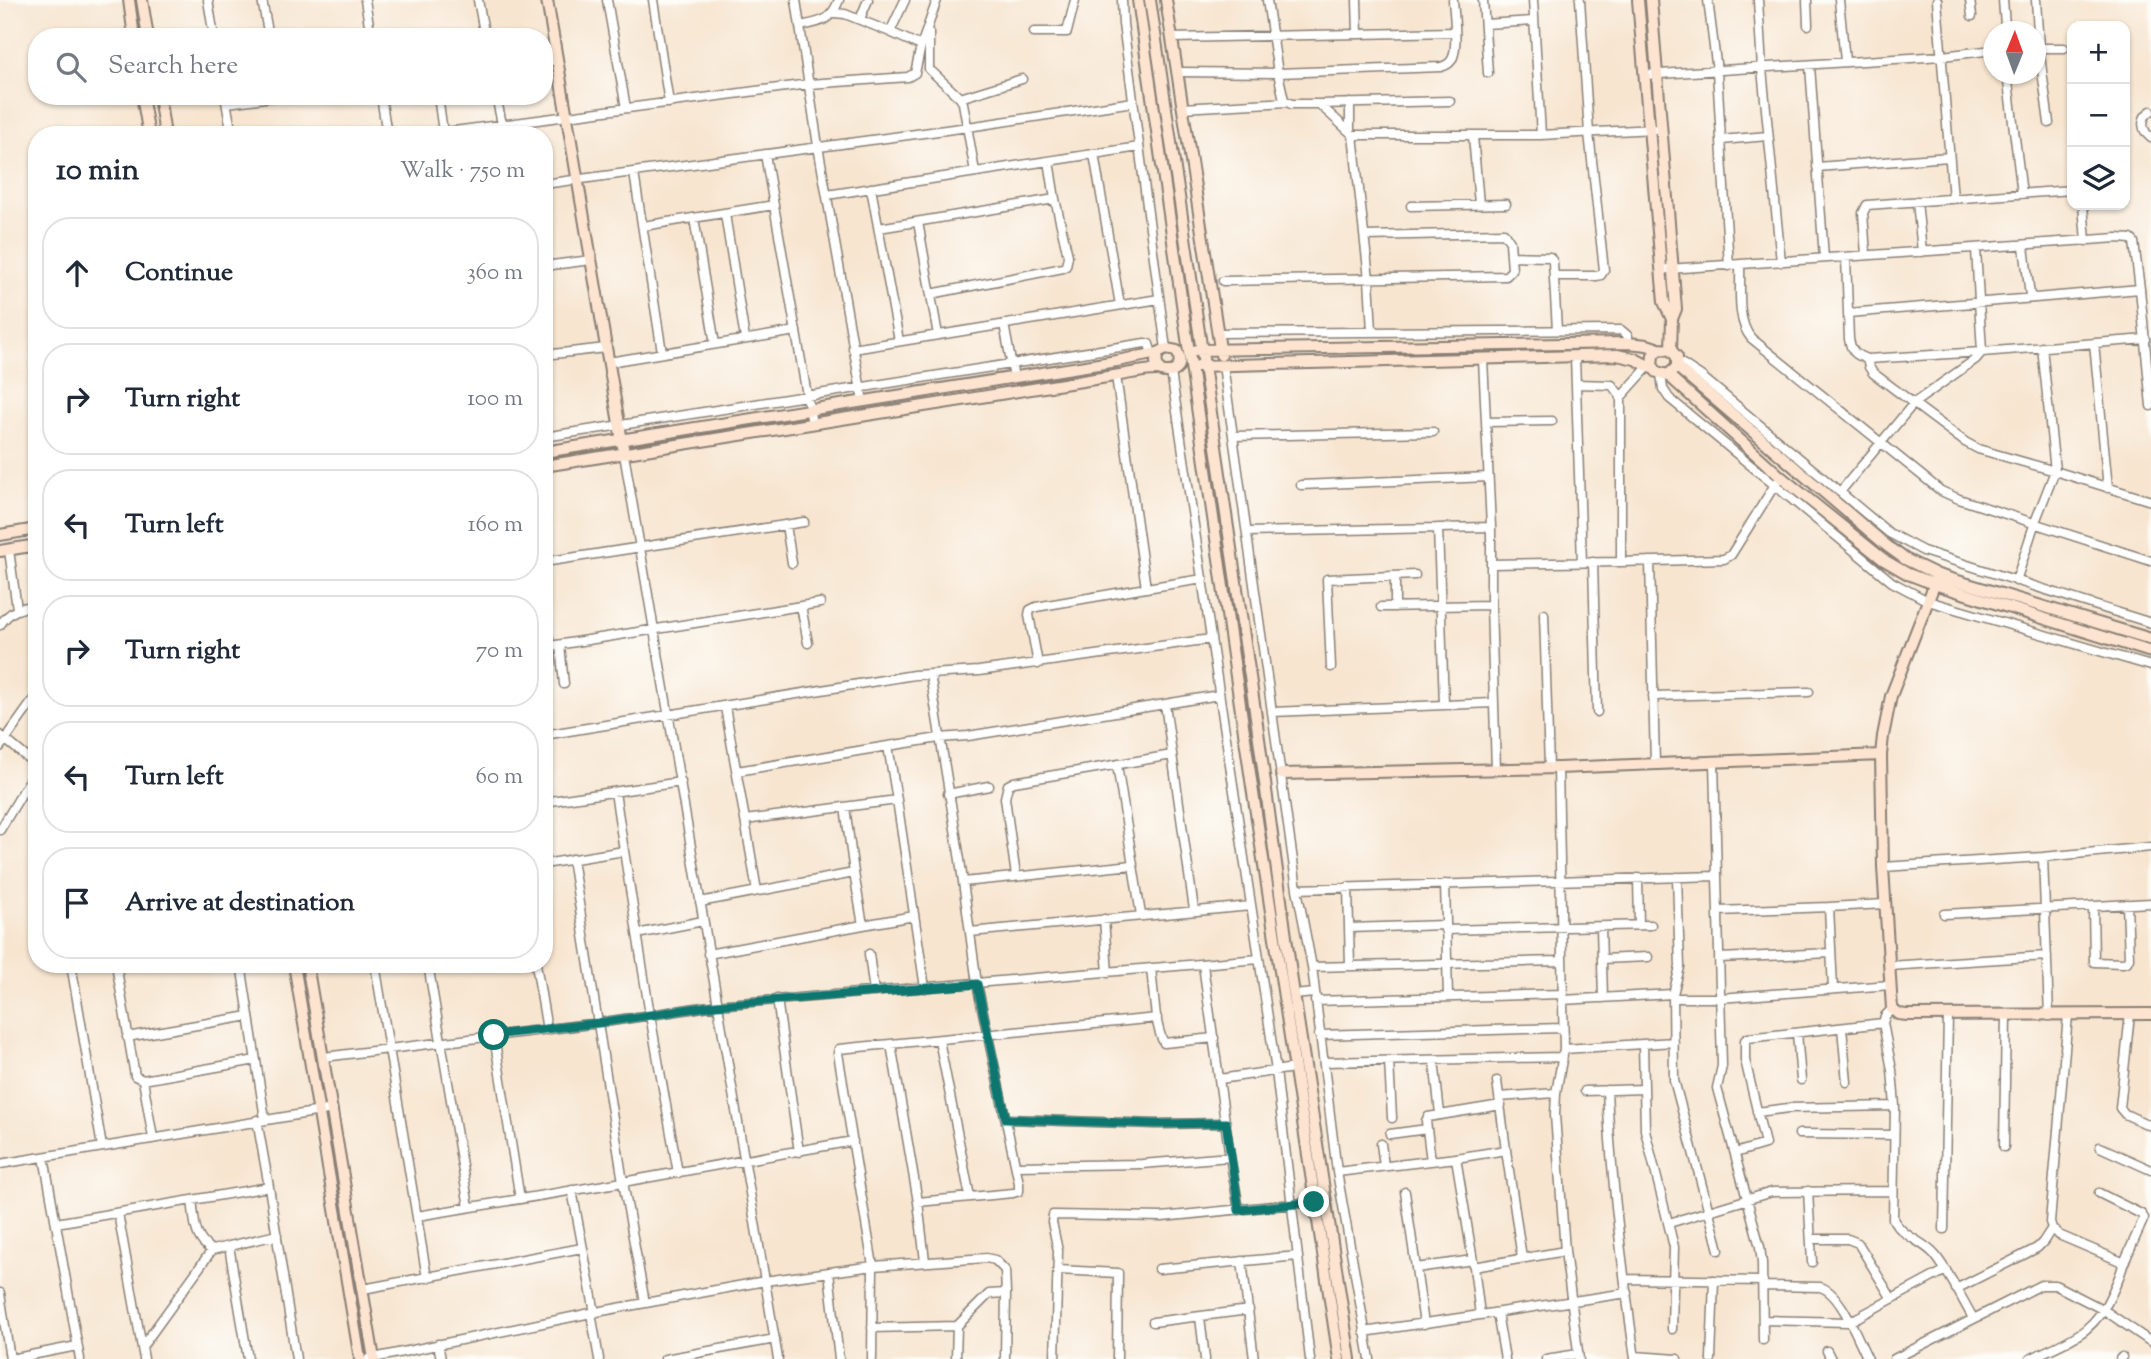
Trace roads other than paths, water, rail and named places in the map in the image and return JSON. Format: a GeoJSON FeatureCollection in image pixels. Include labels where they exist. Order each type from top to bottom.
{"type":"FeatureCollection","features":[{"type":"Feature","properties":{"kind":"street"},"geometry":{"type":"LineString","coordinates":[[129,0],[133,28]]}},
{"type":"Feature","properties":{"kind":"street"},"geometry":{"type":"LineString","coordinates":[[142,0],[147,28]]}},
{"type":"Feature","properties":{"kind":"street"},"geometry":{"type":"LineString","coordinates":[[208,0],[213,28]]}},
{"type":"Feature","properties":{"kind":"street"},"geometry":{"type":"LineString","coordinates":[[262,0],[267,28]]}},
{"type":"Feature","properties":{"kind":"street"},"geometry":{"type":"LineString","coordinates":[[365,0],[370,28]]}},
{"type":"Feature","properties":{"kind":"street"},"geometry":{"type":"LineString","coordinates":[[478,0],[483,28]]}},
{"type":"Feature","properties":{"kind":"street"},"geometry":{"type":"LineString","coordinates":[[547,0],[551,28]]}},
{"type":"Feature","properties":{"kind":"street"},"geometry":{"type":"LineString","coordinates":[[607,0],[626,108]]}},
{"type":"Feature","properties":{"kind":"street"},"geometry":{"type":"LineString","coordinates":[[653,0],[668,103]]}},
{"type":"Feature","properties":{"kind":"street"},"geometry":{"type":"LineString","coordinates":[[796,0],[818,146],[863,402]]}},
{"type":"Feature","properties":{"kind":"street"},"geometry":{"type":"LineString","coordinates":[[800,26],[823,21],[834,13],[839,0]]}},
{"type":"Feature","properties":{"kind":"street"},"geometry":{"type":"LineString","coordinates":[[860,19],[868,0]]}},
{"type":"Feature","properties":{"kind":"street"},"geometry":{"type":"LineString","coordinates":[[890,32],[905,0]]}},
{"type":"Feature","properties":{"kind":"street"},"geometry":{"type":"LineString","coordinates":[[487,126],[809,84],[908,78],[915,73],[937,0]]}},
{"type":"Feature","properties":{"kind":"street"},"geometry":{"type":"LineString","coordinates":[[1034,32],[1067,32],[1075,0]]}},
{"type":"Feature","properties":{"kind":"street"},"geometry":{"type":"LineString","coordinates":[[1122,0],[1159,299],[1163,352],[1156,362],[1159,369]]}},
{"type":"Feature","properties":{"kind":"street"},"geometry":{"type":"LineString","coordinates":[[1138,0],[1189,351],[1181,368],[1203,579],[1276,1071],[1310,1359]]}},
{"type":"Feature","properties":{"kind":"street"},"geometry":{"type":"LineString","coordinates":[[1150,0],[1264,778],[1294,1068],[1302,1083],[1328,1255],[1339,1359]]}},
{"type":"Feature","properties":{"kind":"street"},"geometry":{"type":"LineString","coordinates":[[1166,0],[1234,436],[1297,889],[1312,967],[1337,1172],[1370,1359]]}},
{"type":"Feature","properties":{"kind":"street"},"geometry":{"type":"LineString","coordinates":[[1267,0],[1278,73],[1287,102]]}},
{"type":"Feature","properties":{"kind":"street"},"geometry":{"type":"LineString","coordinates":[[1357,0],[1358,34]]}},
{"type":"Feature","properties":{"kind":"street"},"geometry":{"type":"LineString","coordinates":[[1177,72],[1278,73],[1441,67],[1453,59],[1453,0]]}},
{"type":"Feature","properties":{"kind":"street"},"geometry":{"type":"LineString","coordinates":[[1483,0],[1488,74]]}},
{"type":"Feature","properties":{"kind":"street"},"geometry":{"type":"LineString","coordinates":[[1533,0],[1541,135]]}},
{"type":"Feature","properties":{"kind":"street"},"geometry":{"type":"LineString","coordinates":[[1555,276],[1596,276],[1604,271],[1589,133],[1580,0]]}},
{"type":"Feature","properties":{"kind":"street"},"geometry":{"type":"LineString","coordinates":[[1639,0],[1661,129],[1666,270]]}},
{"type":"Feature","properties":{"kind":"street"},"geometry":{"type":"LineString","coordinates":[[1651,0],[1648,130],[1666,270],[1676,309],[1672,323],[1671,350]]}},
{"type":"Feature","properties":{"kind":"street"},"geometry":{"type":"LineString","coordinates":[[1708,0],[1717,71],[1729,266]]}},
{"type":"Feature","properties":{"kind":"street"},"geometry":{"type":"LineString","coordinates":[[1758,0],[1781,262]]}},
{"type":"Feature","properties":{"kind":"street"},"geometry":{"type":"LineString","coordinates":[[1807,0],[1808,25]]}},
{"type":"Feature","properties":{"kind":"street"},"geometry":{"type":"LineString","coordinates":[[1839,0],[1845,61]]}},
{"type":"Feature","properties":{"kind":"street"},"geometry":{"type":"LineString","coordinates":[[1937,0],[1953,199]]}},
{"type":"Feature","properties":{"kind":"street"},"geometry":{"type":"LineString","coordinates":[[1970,0],[1972,16]]}},
{"type":"Feature","properties":{"kind":"street"},"geometry":{"type":"LineString","coordinates":[[2003,0],[2005,21]]}},
{"type":"Feature","properties":{"kind":"street"},"geometry":{"type":"LineString","coordinates":[[2036,0],[2036,21]]}},
{"type":"Feature","properties":{"kind":"street"},"geometry":{"type":"LineString","coordinates":[[834,13],[860,19],[921,46]]}},
{"type":"Feature","properties":{"kind":"street"},"geometry":{"type":"LineString","coordinates":[[930,21],[929,69],[960,98],[965,109],[975,172]]}},
{"type":"Feature","properties":{"kind":"street"},"geometry":{"type":"LineString","coordinates":[[1485,23],[1534,21]]}},
{"type":"Feature","properties":{"kind":"street"},"geometry":{"type":"LineString","coordinates":[[1172,38],[1454,32]]}},
{"type":"Feature","properties":{"kind":"street"},"geometry":{"type":"LineString","coordinates":[[553,40],[778,1359]]}},
{"type":"Feature","properties":{"kind":"street"},"geometry":{"type":"LineString","coordinates":[[2046,48],[2064,48]]}},
{"type":"Feature","properties":{"kind":"street"},"geometry":{"type":"LineString","coordinates":[[1650,75],[1983,51]]}},
{"type":"Feature","properties":{"kind":"street"},"geometry":{"type":"LineString","coordinates":[[1810,65],[1824,258]]}},
{"type":"Feature","properties":{"kind":"street"},"geometry":{"type":"LineString","coordinates":[[960,98],[1022,79]]}},
{"type":"Feature","properties":{"kind":"street"},"geometry":{"type":"LineString","coordinates":[[2008,84],[2022,194]]}},
{"type":"Feature","properties":{"kind":"street"},"geometry":{"type":"LineString","coordinates":[[2043,84],[2049,123]]}},
{"type":"Feature","properties":{"kind":"street"},"geometry":{"type":"LineString","coordinates":[[1152,99],[1164,97]]}},
{"type":"Feature","properties":{"kind":"street"},"geometry":{"type":"LineString","coordinates":[[1182,108],[1287,102],[1320,104],[1450,101]]}},
{"type":"Feature","properties":{"kind":"street"},"geometry":{"type":"LineString","coordinates":[[553,183],[1133,102]]}},
{"type":"Feature","properties":{"kind":"street"},"geometry":{"type":"LineString","coordinates":[[1350,103],[1369,279],[1371,331]]}},
{"type":"Feature","properties":{"kind":"street"},"geometry":{"type":"LineString","coordinates":[[1320,104],[1352,133],[1473,136],[1661,129]]}},
{"type":"Feature","properties":{"kind":"street"},"geometry":{"type":"LineString","coordinates":[[144,105],[147,126]]}},
{"type":"Feature","properties":{"kind":"street"},"geometry":{"type":"LineString","coordinates":[[160,105],[164,126]]}},
{"type":"Feature","properties":{"kind":"street"},"geometry":{"type":"LineString","coordinates":[[227,105],[230,126]]}},
{"type":"Feature","properties":{"kind":"street"},"geometry":{"type":"LineString","coordinates":[[382,105],[386,126]]}},
{"type":"Feature","properties":{"kind":"street"},"geometry":{"type":"LineString","coordinates":[[439,105],[442,126]]}},
{"type":"Feature","properties":{"kind":"street"},"geometry":{"type":"LineString","coordinates":[[498,105],[502,124]]}},
{"type":"Feature","properties":{"kind":"street"},"geometry":{"type":"LineString","coordinates":[[2151,111],[2144,116],[2142,124],[2145,133],[2151,138]]}},
{"type":"Feature","properties":{"kind":"street"},"geometry":{"type":"LineString","coordinates":[[1473,136],[1479,204]]}},
{"type":"Feature","properties":{"kind":"street"},"geometry":{"type":"LineString","coordinates":[[1721,140],[1768,136]]}},
{"type":"Feature","properties":{"kind":"street"},"geometry":{"type":"LineString","coordinates":[[827,195],[1139,147]]}},
{"type":"Feature","properties":{"kind":"street"},"geometry":{"type":"LineString","coordinates":[[765,154],[812,424]]}},
{"type":"Feature","properties":{"kind":"street"},"geometry":{"type":"LineString","coordinates":[[1094,154],[1119,305]]}},
{"type":"Feature","properties":{"kind":"street"},"geometry":{"type":"LineString","coordinates":[[1817,167],[1949,156]]}},
{"type":"Feature","properties":{"kind":"street"},"geometry":{"type":"LineString","coordinates":[[931,294],[1066,266],[1068,256],[1049,161]]}},
{"type":"Feature","properties":{"kind":"street"},"geometry":{"type":"LineString","coordinates":[[634,173],[662,352]]}},
{"type":"Feature","properties":{"kind":"street"},"geometry":{"type":"LineString","coordinates":[[871,188],[899,341]]}},
{"type":"Feature","properties":{"kind":"street"},"geometry":{"type":"LineString","coordinates":[[1866,255],[1864,208],[1867,205],[2067,190]]}},
{"type":"Feature","properties":{"kind":"street"},"geometry":{"type":"LineString","coordinates":[[878,228],[1055,199]]}},
{"type":"Feature","properties":{"kind":"street"},"geometry":{"type":"LineString","coordinates":[[1917,201],[1922,252]]}},
{"type":"Feature","properties":{"kind":"street"},"geometry":{"type":"LineString","coordinates":[[1411,206],[1506,204]]}},
{"type":"Feature","properties":{"kind":"street"},"geometry":{"type":"LineString","coordinates":[[643,226],[774,205]]}},
{"type":"Feature","properties":{"kind":"street"},"geometry":{"type":"LineString","coordinates":[[2083,210],[2086,241]]}},
{"type":"Feature","properties":{"kind":"street"},"geometry":{"type":"LineString","coordinates":[[725,214],[745,339]]}},
{"type":"Feature","properties":{"kind":"street"},"geometry":{"type":"LineString","coordinates":[[694,218],[715,344]]}},
{"type":"Feature","properties":{"kind":"street"},"geometry":{"type":"LineString","coordinates":[[918,222],[938,335]]}},
{"type":"Feature","properties":{"kind":"street"},"geometry":{"type":"LineString","coordinates":[[1223,281],[1506,276],[1511,271],[1509,239],[1504,233],[1365,236]]}},
{"type":"Feature","properties":{"kind":"street"},"geometry":{"type":"LineString","coordinates":[[1666,270],[2125,237],[2134,242],[2151,406]]}},
{"type":"Feature","properties":{"kind":"street"},"geometry":{"type":"LineString","coordinates":[[2025,246],[2029,291],[2030,296],[2035,298]]}},
{"type":"Feature","properties":{"kind":"street"},"geometry":{"type":"LineString","coordinates":[[1840,492],[1914,403],[1982,352],[1976,249]]}},
{"type":"Feature","properties":{"kind":"street"},"geometry":{"type":"LineString","coordinates":[[1511,256],[1550,257],[1555,276],[1557,330]]}},
{"type":"Feature","properties":{"kind":"street"},"geometry":{"type":"LineString","coordinates":[[1846,257],[1851,349],[1858,356],[1867,359],[2146,339]]}},
{"type":"Feature","properties":{"kind":"street"},"geometry":{"type":"LineString","coordinates":[[553,265],[591,260]]}},
{"type":"Feature","properties":{"kind":"street"},"geometry":{"type":"LineString","coordinates":[[1740,265],[1742,319],[1751,338],[1941,491],[2151,561]]}},
{"type":"Feature","properties":{"kind":"street"},"geometry":{"type":"LineString","coordinates":[[1848,313],[2140,289]]}},
{"type":"Feature","properties":{"kind":"street"},"geometry":{"type":"LineString","coordinates":[[853,349],[1159,299]]}},
{"type":"Feature","properties":{"kind":"street"},"geometry":{"type":"LineString","coordinates":[[1647,345],[1662,339],[1672,323]]}},
{"type":"Feature","properties":{"kind":"street"},"geometry":{"type":"LineString","coordinates":[[1004,324],[1014,378]]}},
{"type":"Feature","properties":{"kind":"street"},"geometry":{"type":"LineString","coordinates":[[1217,333],[1622,330],[1628,336],[1628,343]]}},
{"type":"Feature","properties":{"kind":"street"},"geometry":{"type":"LineString","coordinates":[[609,362],[796,331]]}},
{"type":"Feature","properties":{"kind":"street"},"geometry":{"type":"LineString","coordinates":[[553,436],[1145,343],[1152,348],[1179,356],[1287,982],[1294,995],[1314,1202],[1350,1359]]}},
{"type":"Feature","properties":{"kind":"street"},"geometry":{"type":"LineString","coordinates":[[553,451],[1163,352],[1628,343],[1647,345],[1675,353],[1678,364],[1887,546],[1936,580],[2151,652]]}},
{"type":"Feature","properties":{"kind":"street"},"geometry":{"type":"LineString","coordinates":[[2094,343],[2108,488]]}},
{"type":"Feature","properties":{"kind":"street"},"geometry":{"type":"LineString","coordinates":[[2016,581],[2055,471],[2042,347]]}},
{"type":"Feature","properties":{"kind":"street"},"geometry":{"type":"LineString","coordinates":[[553,354],[606,348]]}},
{"type":"Feature","properties":{"kind":"street"},"geometry":{"type":"LineString","coordinates":[[1659,349],[1653,355],[1663,389],[1669,398],[1890,564],[1908,574],[1984,588],[2151,639]]}},
{"type":"Feature","properties":{"kind":"street"},"geometry":{"type":"LineString","coordinates":[[553,465],[1159,369],[1204,365],[1617,355],[1634,359],[1658,371],[1892,582],[1928,601],[2151,666]]}},
{"type":"Feature","properties":{"kind":"street"},"geometry":{"type":"LineString","coordinates":[[1575,357],[1582,562]]}},
{"type":"Feature","properties":{"kind":"street"},"geometry":{"type":"LineString","coordinates":[[1483,359],[1491,527],[1496,770]]}},
{"type":"Feature","properties":{"kind":"street"},"geometry":{"type":"LineString","coordinates":[[1867,359],[1873,373],[1978,449],[2151,501]]}},
{"type":"Feature","properties":{"kind":"street"},"geometry":{"type":"LineString","coordinates":[[1621,397],[1658,371],[1678,364],[1701,376],[1889,533],[1905,543],[1989,573],[2151,623]]}},
{"type":"Feature","properties":{"kind":"street"},"geometry":{"type":"LineString","coordinates":[[1116,376],[1146,588]]}},
{"type":"Feature","properties":{"kind":"street"},"geometry":{"type":"LineString","coordinates":[[1576,384],[1612,385],[1621,397],[1621,562]]}},
{"type":"Feature","properties":{"kind":"street"},"geometry":{"type":"LineString","coordinates":[[1486,422],[1552,421]]}},
{"type":"Feature","properties":{"kind":"street"},"geometry":{"type":"LineString","coordinates":[[1234,436],[1433,432]]}},
{"type":"Feature","properties":{"kind":"street"},"geometry":{"type":"LineString","coordinates":[[1301,485],[1488,477]]}},
{"type":"Feature","properties":{"kind":"street"},"geometry":{"type":"LineString","coordinates":[[1492,564],[1724,559],[1731,555],[1778,481]]}},
{"type":"Feature","properties":{"kind":"street"},"geometry":{"type":"LineString","coordinates":[[553,561],[804,522]]}},
{"type":"Feature","properties":{"kind":"street"},"geometry":{"type":"LineString","coordinates":[[786,525],[792,563]]}},
{"type":"Feature","properties":{"kind":"street"},"geometry":{"type":"LineString","coordinates":[[1247,532],[1491,527]]}},
{"type":"Feature","properties":{"kind":"street"},"geometry":{"type":"LineString","coordinates":[[1438,528],[1444,705]]}},
{"type":"Feature","properties":{"kind":"street"},"geometry":{"type":"LineString","coordinates":[[0,535],[28,530]]}},
{"type":"Feature","properties":{"kind":"street"},"geometry":{"type":"LineString","coordinates":[[17,609],[5,550],[28,546]]}},
{"type":"Feature","properties":{"kind":"street"},"geometry":{"type":"LineString","coordinates":[[1650,561],[1655,764]]}},
{"type":"Feature","properties":{"kind":"street"},"geometry":{"type":"LineString","coordinates":[[1592,562],[1597,712]]}},
{"type":"Feature","properties":{"kind":"street"},"geometry":{"type":"LineString","coordinates":[[1984,588],[1989,573]]}},
{"type":"Feature","properties":{"kind":"street"},"geometry":{"type":"LineString","coordinates":[[1331,667],[1328,579],[1415,575]]}},
{"type":"Feature","properties":{"kind":"street"},"geometry":{"type":"LineString","coordinates":[[1395,576],[1395,607]]}},
{"type":"Feature","properties":{"kind":"street"},"geometry":{"type":"LineString","coordinates":[[1038,664],[1029,615],[1030,610],[1035,607],[1203,579]]}},
{"type":"Feature","properties":{"kind":"street"},"geometry":{"type":"LineString","coordinates":[[1936,580],[1891,696],[1881,755],[1883,867],[1892,1009],[1898,1014],[1948,1015],[2151,1014]]}},
{"type":"Feature","properties":{"kind":"street"},"geometry":{"type":"LineString","coordinates":[[553,646],[820,603]]}},
{"type":"Feature","properties":{"kind":"street"},"geometry":{"type":"LineString","coordinates":[[1381,607],[1491,605]]}},
{"type":"Feature","properties":{"kind":"street"},"geometry":{"type":"LineString","coordinates":[[801,606],[808,643]]}},
{"type":"Feature","properties":{"kind":"street"},"geometry":{"type":"LineString","coordinates":[[0,625],[17,609],[28,607]]}},
{"type":"Feature","properties":{"kind":"street"},"geometry":{"type":"LineString","coordinates":[[1544,614],[1562,928],[1563,1053],[1555,1115],[1565,1251],[1579,1356],[1546,1359]]}},
{"type":"Feature","properties":{"kind":"street"},"geometry":{"type":"LineString","coordinates":[[553,734],[914,675],[1038,664],[1211,639]]}},
{"type":"Feature","properties":{"kind":"street"},"geometry":{"type":"LineString","coordinates":[[560,645],[564,684]]}},
{"type":"Feature","properties":{"kind":"street"},"geometry":{"type":"LineString","coordinates":[[918,1202],[1019,1191],[977,984],[929,674]]}},
{"type":"Feature","properties":{"kind":"street"},"geometry":{"type":"LineString","coordinates":[[1653,696],[1809,692]]}},
{"type":"Feature","properties":{"kind":"street"},"geometry":{"type":"LineString","coordinates":[[737,771],[1219,695]]}},
{"type":"Feature","properties":{"kind":"street"},"geometry":{"type":"LineString","coordinates":[[1272,712],[1494,703]]}},
{"type":"Feature","properties":{"kind":"street"},"geometry":{"type":"LineString","coordinates":[[1165,704],[1194,910]]}},
{"type":"Feature","properties":{"kind":"street"},"geometry":{"type":"LineString","coordinates":[[28,707],[2,740],[28,759]]}},
{"type":"Feature","properties":{"kind":"street"},"geometry":{"type":"LineString","coordinates":[[726,707],[757,891]]}},
{"type":"Feature","properties":{"kind":"street"},"geometry":{"type":"LineString","coordinates":[[888,746],[925,988]]}},
{"type":"Feature","properties":{"kind":"street"},"geometry":{"type":"LineString","coordinates":[[1016,876],[1005,798],[1008,785],[1172,755]]}},
{"type":"Feature","properties":{"kind":"street"},"geometry":{"type":"LineString","coordinates":[[1281,774],[1496,770],[1881,755]]}},
{"type":"Feature","properties":{"kind":"street"},"geometry":{"type":"LineString","coordinates":[[1714,762],[1722,1066],[1717,1087],[1760,1247],[1763,1340]]}},
{"type":"Feature","properties":{"kind":"street"},"geometry":{"type":"LineString","coordinates":[[1117,765],[1141,915]]}},
{"type":"Feature","properties":{"kind":"street"},"geometry":{"type":"LineString","coordinates":[[1251,780],[1264,778]]}},
{"type":"Feature","properties":{"kind":"street"},"geometry":{"type":"LineString","coordinates":[[553,801],[681,782]]}},
{"type":"Feature","properties":{"kind":"street"},"geometry":{"type":"LineString","coordinates":[[0,830],[28,783]]}},
{"type":"Feature","properties":{"kind":"street"},"geometry":{"type":"LineString","coordinates":[[948,794],[989,786]]}},
{"type":"Feature","properties":{"kind":"street"},"geometry":{"type":"LineString","coordinates":[[615,792],[678,1173]]}},
{"type":"Feature","properties":{"kind":"street"},"geometry":{"type":"LineString","coordinates":[[745,820],[897,800]]}},
{"type":"Feature","properties":{"kind":"street"},"geometry":{"type":"LineString","coordinates":[[845,807],[863,925]]}},
{"type":"Feature","properties":{"kind":"street"},"geometry":{"type":"LineString","coordinates":[[1883,867],[2151,846]]}},
{"type":"Feature","properties":{"kind":"street"},"geometry":{"type":"LineString","coordinates":[[553,862],[624,851]]}},
{"type":"Feature","properties":{"kind":"street"},"geometry":{"type":"LineString","coordinates":[[2043,856],[2049,1016]]}},
{"type":"Feature","properties":{"kind":"street"},"geometry":{"type":"LineString","coordinates":[[572,859],[645,1303]]}},
{"type":"Feature","properties":{"kind":"street"},"geometry":{"type":"LineString","coordinates":[[963,882],[1133,865]]}},
{"type":"Feature","properties":{"kind":"street"},"geometry":{"type":"LineString","coordinates":[[699,902],[854,873]]}},
{"type":"Feature","properties":{"kind":"street"},"geometry":{"type":"LineString","coordinates":[[1297,889],[1716,876]]}},
{"type":"Feature","properties":{"kind":"street"},"geometry":{"type":"LineString","coordinates":[[1677,877],[1680,967],[1673,996],[1676,1090],[1719,1250]]}},
{"type":"Feature","properties":{"kind":"street"},"geometry":{"type":"LineString","coordinates":[[1638,878],[1639,925]]}},
{"type":"Feature","properties":{"kind":"street"},"geometry":{"type":"LineString","coordinates":[[1445,884],[1448,997]]}},
{"type":"Feature","properties":{"kind":"street"},"geometry":{"type":"LineString","coordinates":[[1348,887],[1350,966]]}},
{"type":"Feature","properties":{"kind":"street"},"geometry":{"type":"LineString","coordinates":[[1944,914],[2151,903]]}},
{"type":"Feature","properties":{"kind":"street"},"geometry":{"type":"LineString","coordinates":[[1718,911],[1885,904]]}},
{"type":"Feature","properties":{"kind":"street"},"geometry":{"type":"LineString","coordinates":[[2092,906],[2094,962],[2123,964],[2129,958],[2127,904]]}},
{"type":"Feature","properties":{"kind":"street"},"geometry":{"type":"LineString","coordinates":[[970,932],[1251,906]]}},
{"type":"Feature","properties":{"kind":"street"},"geometry":{"type":"LineString","coordinates":[[1829,906],[1833,989]]}},
{"type":"Feature","properties":{"kind":"street"},"geometry":{"type":"LineString","coordinates":[[708,954],[914,916]]}},
{"type":"Feature","properties":{"kind":"street"},"geometry":{"type":"LineString","coordinates":[[1104,919],[1108,973]]}},
{"type":"Feature","properties":{"kind":"street"},"geometry":{"type":"LineString","coordinates":[[637,933],[703,921]]}},
{"type":"Feature","properties":{"kind":"street"},"geometry":{"type":"LineString","coordinates":[[1349,928],[1562,928],[1651,925]]}},
{"type":"Feature","properties":{"kind":"street"},"geometry":{"type":"LineString","coordinates":[[1601,927],[1603,998]]}},
{"type":"Feature","properties":{"kind":"street"},"geometry":{"type":"LineString","coordinates":[[1720,958],[1831,953]]}},
{"type":"Feature","properties":{"kind":"street"},"geometry":{"type":"LineString","coordinates":[[869,954],[874,992]]}},
{"type":"Feature","properties":{"kind":"street"},"geometry":{"type":"LineString","coordinates":[[1889,966],[2047,956]]}},
{"type":"Feature","properties":{"kind":"street"},"geometry":{"type":"LineString","coordinates":[[1602,959],[1648,957]]}},
{"type":"Feature","properties":{"kind":"street"},"geometry":{"type":"LineString","coordinates":[[324,1057],[547,1030],[716,1005],[1259,959]]}},
{"type":"Feature","properties":{"kind":"street"},"geometry":{"type":"LineString","coordinates":[[1312,967],[1562,961]]}},
{"type":"Feature","properties":{"kind":"street"},"geometry":{"type":"LineString","coordinates":[[1203,965],[1239,1210]]}},
{"type":"Feature","properties":{"kind":"street"},"geometry":{"type":"LineString","coordinates":[[1151,969],[1157,1018],[1164,1043],[1214,1038]]}},
{"type":"Feature","properties":{"kind":"street"},"geometry":{"type":"LineString","coordinates":[[73,973],[102,1147]]}},
{"type":"Feature","properties":{"kind":"street"},"geometry":{"type":"LineString","coordinates":[[117,973],[135,1076],[143,1080],[256,1060]]}},
{"type":"Feature","properties":{"kind":"street"},"geometry":{"type":"LineString","coordinates":[[242,973],[256,1060],[269,1187],[296,1359]]}},
{"type":"Feature","properties":{"kind":"street"},"geometry":{"type":"LineString","coordinates":[[296,973],[360,1359]]}},
{"type":"Feature","properties":{"kind":"street"},"geometry":{"type":"LineString","coordinates":[[309,973],[363,1289],[372,1359],[765,1281],[873,1266],[986,1258],[995,1260],[1005,1270],[1005,1359]]}},
{"type":"Feature","properties":{"kind":"street"},"geometry":{"type":"LineString","coordinates":[[377,973],[427,1278]]}},
{"type":"Feature","properties":{"kind":"street"},"geometry":{"type":"LineString","coordinates":[[430,973],[469,1207]]}},
{"type":"Feature","properties":{"kind":"street"},"geometry":{"type":"LineString","coordinates":[[538,973],[547,1030]]}},
{"type":"Feature","properties":{"kind":"street"},"geometry":{"type":"LineString","coordinates":[[1294,995],[1720,998],[1890,985]]}},
{"type":"Feature","properties":{"kind":"street"},"geometry":{"type":"LineString","coordinates":[[777,999],[799,1152]]}},
{"type":"Feature","properties":{"kind":"street"},"geometry":{"type":"LineString","coordinates":[[1892,1009],[1885,1016],[1883,1023],[1892,1070],[1895,1106],[1893,1219],[1897,1228],[1924,1244],[1933,1253],[1973,1318]]}},
{"type":"Feature","properties":{"kind":"street"},"geometry":{"type":"LineString","coordinates":[[2130,1014],[2120,1108],[2125,1114],[2151,1126]]}},
{"type":"Feature","properties":{"kind":"street"},"geometry":{"type":"LineString","coordinates":[[1944,1228],[1948,1015]]}},
{"type":"Feature","properties":{"kind":"street"},"geometry":{"type":"LineString","coordinates":[[2004,1147],[2006,1015]]}},
{"type":"Feature","properties":{"kind":"street"},"geometry":{"type":"LineString","coordinates":[[2068,1015],[2050,1222],[2059,1235],[2120,1261],[2123,1265]]}},
{"type":"Feature","properties":{"kind":"street"},"geometry":{"type":"LineString","coordinates":[[127,1037],[249,1016]]}},
{"type":"Feature","properties":{"kind":"street"},"geometry":{"type":"LineString","coordinates":[[872,1359],[873,1266],[839,1049],[1157,1018]]}},
{"type":"Feature","properties":{"kind":"street"},"geometry":{"type":"LineString","coordinates":[[1735,1153],[1765,1144],[1745,1060],[1745,1040],[1883,1023]]}},
{"type":"Feature","properties":{"kind":"street"},"geometry":{"type":"LineString","coordinates":[[1319,1035],[1563,1028]]}},
{"type":"Feature","properties":{"kind":"street"},"geometry":{"type":"LineString","coordinates":[[1842,1028],[1847,1082]]}},
{"type":"Feature","properties":{"kind":"street"},"geometry":{"type":"LineString","coordinates":[[1797,1033],[1801,1080]]}},
{"type":"Feature","properties":{"kind":"street"},"geometry":{"type":"LineString","coordinates":[[494,1035],[520,1199]]}},
{"type":"Feature","properties":{"kind":"street"},"geometry":{"type":"LineString","coordinates":[[939,1040],[970,1197]]}},
{"type":"Feature","properties":{"kind":"street"},"geometry":{"type":"LineString","coordinates":[[1324,1062],[1434,1060],[1563,1053],[1674,1042]]}},
{"type":"Feature","properties":{"kind":"street"},"geometry":{"type":"LineString","coordinates":[[891,1044],[918,1202],[925,1261]]}},
{"type":"Feature","properties":{"kind":"street"},"geometry":{"type":"LineString","coordinates":[[1643,1044],[1645,1130],[1674,1247],[1672,1329]]}},
{"type":"Feature","properties":{"kind":"street"},"geometry":{"type":"LineString","coordinates":[[1434,1060],[1440,1114]]}},
{"type":"Feature","properties":{"kind":"street"},"geometry":{"type":"LineString","coordinates":[[1389,1061],[1392,1118]]}},
{"type":"Feature","properties":{"kind":"street"},"geometry":{"type":"LineString","coordinates":[[1220,1079],[1294,1068]]}},
{"type":"Feature","properties":{"kind":"street"},"geometry":{"type":"LineString","coordinates":[[143,1080],[153,1138]]}},
{"type":"Feature","properties":{"kind":"street"},"geometry":{"type":"LineString","coordinates":[[1497,1081],[1522,1258]]}},
{"type":"Feature","properties":{"kind":"street"},"geometry":{"type":"LineString","coordinates":[[1585,1091],[1643,1089]]}},
{"type":"Feature","properties":{"kind":"street"},"geometry":{"type":"LineString","coordinates":[[1607,1090],[1609,1140],[1635,1358],[1676,1359]]}},
{"type":"Feature","properties":{"kind":"street"},"geometry":{"type":"LineString","coordinates":[[1431,1161],[1428,1117],[1500,1101],[1556,1093]]}},
{"type":"Feature","properties":{"kind":"street"},"geometry":{"type":"LineString","coordinates":[[1757,1112],[1789,1108],[1895,1106]]}},
{"type":"Feature","properties":{"kind":"street"},"geometry":{"type":"LineString","coordinates":[[0,1164],[333,1109]]}},
{"type":"Feature","properties":{"kind":"street"},"geometry":{"type":"LineString","coordinates":[[1006,1119],[1156,1124],[1226,1123]]}},
{"type":"Feature","properties":{"kind":"street"},"geometry":{"type":"LineString","coordinates":[[1390,1134],[1427,1129]]}},
{"type":"Feature","properties":{"kind":"street"},"geometry":{"type":"LineString","coordinates":[[1799,1135],[1895,1135]]}},
{"type":"Feature","properties":{"kind":"street"},"geometry":{"type":"LineString","coordinates":[[417,1216],[852,1142]]}},
{"type":"Feature","properties":{"kind":"street"},"geometry":{"type":"LineString","coordinates":[[1381,1144],[1384,1166]]}},
{"type":"Feature","properties":{"kind":"street"},"geometry":{"type":"LineString","coordinates":[[2100,1147],[2151,1170]]}},
{"type":"Feature","properties":{"kind":"street"},"geometry":{"type":"LineString","coordinates":[[1337,1172],[1506,1150]]}},
{"type":"Feature","properties":{"kind":"street"},"geometry":{"type":"LineString","coordinates":[[44,1157],[80,1359]]}},
{"type":"Feature","properties":{"kind":"street"},"geometry":{"type":"LineString","coordinates":[[1016,1166],[1142,1164],[1230,1157]]}},
{"type":"Feature","properties":{"kind":"street"},"geometry":{"type":"LineString","coordinates":[[1456,1158],[1480,1315]]}},
{"type":"Feature","properties":{"kind":"street"},"geometry":{"type":"LineString","coordinates":[[56,1223],[269,1187]]}},
{"type":"Feature","properties":{"kind":"street"},"geometry":{"type":"LineString","coordinates":[[572,1191],[599,1359]]}},
{"type":"Feature","properties":{"kind":"street"},"geometry":{"type":"LineString","coordinates":[[1808,1191],[1812,1262]]}},
{"type":"Feature","properties":{"kind":"street"},"geometry":{"type":"LineString","coordinates":[[1669,1223],[1772,1192],[1893,1191]]}},
{"type":"Feature","properties":{"kind":"street"},"geometry":{"type":"LineString","coordinates":[[1405,1192],[1424,1324]]}},
{"type":"Feature","properties":{"kind":"street"},"geometry":{"type":"LineString","coordinates":[[2030,1359],[2080,1334],[2094,1323],[2104,1310],[2144,1223],[2141,1214],[2099,1193]]}},
{"type":"Feature","properties":{"kind":"street"},"geometry":{"type":"LineString","coordinates":[[192,1200],[198,1238],[212,1250]]}},
{"type":"Feature","properties":{"kind":"street"},"geometry":{"type":"LineString","coordinates":[[1055,1359],[1058,1245],[1052,1217],[1054,1214],[1162,1217],[1314,1202]]}},
{"type":"Feature","properties":{"kind":"street"},"geometry":{"type":"LineString","coordinates":[[118,1213],[144,1359]]}},
{"type":"Feature","properties":{"kind":"street"},"geometry":{"type":"LineString","coordinates":[[1956,1289],[2037,1248],[2052,1228]]}},
{"type":"Feature","properties":{"kind":"street"},"geometry":{"type":"LineString","coordinates":[[142,1347],[212,1250],[277,1235]]}},
{"type":"Feature","properties":{"kind":"street"},"geometry":{"type":"LineString","coordinates":[[1811,1240],[1848,1239],[1858,1243],[1892,1299]]}},
{"type":"Feature","properties":{"kind":"street"},"geometry":{"type":"LineString","coordinates":[[229,1246],[248,1359]]}},
{"type":"Feature","properties":{"kind":"street"},"geometry":{"type":"LineString","coordinates":[[363,1289],[582,1248]]}},
{"type":"Feature","properties":{"kind":"street"},"geometry":{"type":"LineString","coordinates":[[1416,1268],[1565,1251]]}},
{"type":"Feature","properties":{"kind":"street"},"geometry":{"type":"LineString","coordinates":[[1159,1269],[1298,1256]]}},
{"type":"Feature","properties":{"kind":"street"},"geometry":{"type":"LineString","coordinates":[[1242,1261],[1254,1359]]}},
{"type":"Feature","properties":{"kind":"street"},"geometry":{"type":"LineString","coordinates":[[1764,1320],[1849,1322],[1945,1269]]}},
{"type":"Feature","properties":{"kind":"street"},"geometry":{"type":"LineString","coordinates":[[1058,1270],[1118,1273],[1116,1359]]}},
{"type":"Feature","properties":{"kind":"street"},"geometry":{"type":"LineString","coordinates":[[829,1272],[839,1359]]}},
{"type":"Feature","properties":{"kind":"street"},"geometry":{"type":"LineString","coordinates":[[1625,1279],[1714,1280],[1828,1289],[1868,1359]]}},
{"type":"Feature","properties":{"kind":"street"},"geometry":{"type":"LineString","coordinates":[[1711,1359],[1714,1280]]}},
{"type":"Feature","properties":{"kind":"street"},"geometry":{"type":"LineString","coordinates":[[1894,1359],[1973,1318],[2048,1284],[2104,1310],[2151,1342]]}},
{"type":"Feature","properties":{"kind":"street"},"geometry":{"type":"LineString","coordinates":[[0,1293],[10,1359],[77,1346]]}},
{"type":"Feature","properties":{"kind":"street"},"geometry":{"type":"LineString","coordinates":[[956,1359],[957,1326],[989,1294],[1006,1293]]}},
{"type":"Feature","properties":{"kind":"street"},"geometry":{"type":"LineString","coordinates":[[1348,1342],[1424,1324],[1627,1293]]}},
{"type":"Feature","properties":{"kind":"street"},"geometry":{"type":"LineString","coordinates":[[1153,1322],[1249,1310]]}},
{"type":"Feature","properties":{"kind":"street"},"geometry":{"type":"LineString","coordinates":[[1497,1313],[1505,1359]]}},
{"type":"Feature","properties":{"kind":"street"},"geometry":{"type":"LineString","coordinates":[[1200,1317],[1205,1359]]}},
{"type":"Feature","properties":{"kind":"street"},"geometry":{"type":"LineString","coordinates":[[872,1328],[957,1326]]}},
{"type":"Feature","properties":{"kind":"street"},"geometry":{"type":"LineString","coordinates":[[665,1359],[715,1354],[775,1339]]}},
{"type":"Feature","properties":{"kind":"street"},"geometry":{"type":"LineString","coordinates":[[438,1344],[441,1359]]}}]}
